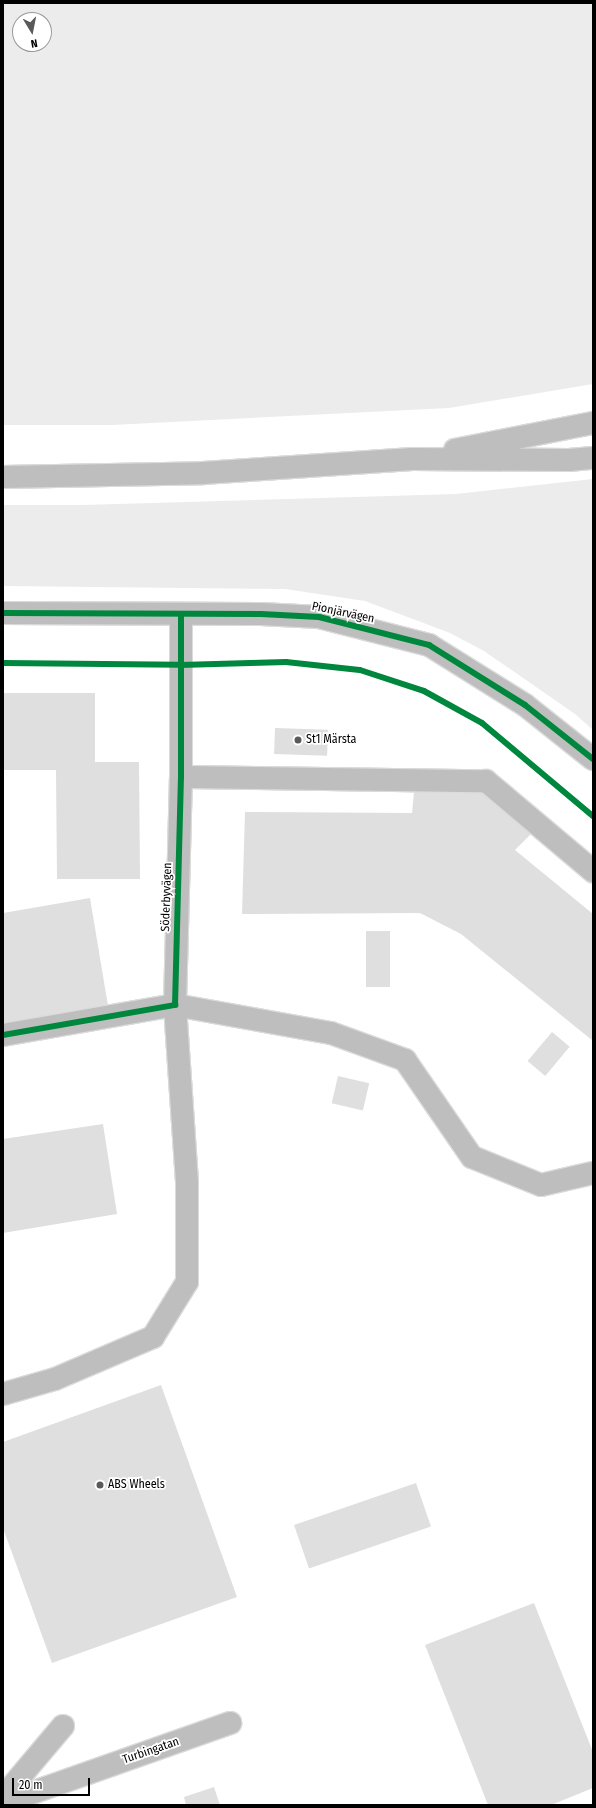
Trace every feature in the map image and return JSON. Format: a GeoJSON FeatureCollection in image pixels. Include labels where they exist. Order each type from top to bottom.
{"type":"FeatureCollection","features":[{"type":"Feature","properties":{"kind":"street"},"geometry":{"type":"LineString","coordinates":[[413,459],[593,423]]}},
{"type":"Feature","properties":{"kind":"street"},"geometry":{"type":"LineString","coordinates":[[3,477],[203,473],[413,459],[569,460],[593,458]]}},
{"type":"Feature","properties":{"kind":"street","name":"Pionjärvägen"},"geometry":{"type":"LineString","coordinates":[[3,613],[181,615],[261,614],[319,617],[429,645],[525,705],[593,759]]}},
{"type":"Feature","properties":{"kind":"street","name":"Söderbyvägen"},"geometry":{"type":"LineString","coordinates":[[3,1394],[55,1379],[153,1337],[187,1282],[187,1182],[175,1005],[181,777],[181,615]]}},
{"type":"Feature","properties":{"kind":"street"},"geometry":{"type":"LineString","coordinates":[[181,777],[486,781],[593,871]]}},
{"type":"Feature","properties":{"kind":"street"},"geometry":{"type":"LineString","coordinates":[[3,1035],[175,1005],[331,1033],[404,1060],[472,1157],[541,1185],[593,1173]]}},
{"type":"Feature","properties":{"kind":"street","name":"Turbingatan"},"geometry":{"type":"LineString","coordinates":[[3,1803],[230,1723]]}},
{"type":"Feature","properties":{"kind":"street"},"geometry":{"type":"LineString","coordinates":[[3,1797],[63,1726]]}},
{"type":"Feature","properties":{"kind":"shaded area"},"geometry":{"type":"Polygon","coordinates":[[[3,3],[593,3],[593,384],[449,408],[112,425],[3,425],[3,3]]]}},
{"type":"Feature","properties":{"kind":"shaded area"},"geometry":{"type":"Polygon","coordinates":[[[593,479],[593,730],[575,714],[484,651],[450,633],[365,601],[285,589],[3,586],[3,505],[82,505],[456,494],[593,479]]]}},
{"type":"Feature","properties":{"kind":"building"},"geometry":{"type":"Polygon","coordinates":[[[3,693],[95,693],[95,762],[139,762],[140,879],[57,879],[56,770],[3,770],[3,693]]]}},
{"type":"Feature","properties":{"kind":"building"},"geometry":{"type":"Polygon","coordinates":[[[275,728],[328,730],[327,756],[274,754],[275,728]]]}},
{"type":"Feature","properties":{"kind":"building"},"geometry":{"type":"Polygon","coordinates":[[[486,789],[535,830],[515,850],[593,914],[593,1041],[461,934],[420,913],[242,914],[245,812],[412,813],[414,792],[486,789]]]}},
{"type":"Feature","properties":{"kind":"building"},"geometry":{"type":"Polygon","coordinates":[[[90,898],[108,1006],[3,1024],[3,913],[90,898]]]}},
{"type":"Feature","properties":{"kind":"building"},"geometry":{"type":"Polygon","coordinates":[[[366,931],[390,931],[390,987],[366,987],[366,931]]]}},
{"type":"Feature","properties":{"kind":"building"},"geometry":{"type":"Polygon","coordinates":[[[552,1032],[570,1047],[545,1076],[528,1061],[552,1032]]]}},
{"type":"Feature","properties":{"kind":"building"},"geometry":{"type":"Polygon","coordinates":[[[338,1076],[369,1083],[363,1110],[332,1103],[338,1076]]]}},
{"type":"Feature","properties":{"kind":"building"},"geometry":{"type":"Polygon","coordinates":[[[103,1124],[117,1214],[3,1233],[3,1139],[103,1124]]]}},
{"type":"Feature","properties":{"kind":"building","name":"ABS Wheels"},"geometry":{"type":"Polygon","coordinates":[[[161,1385],[237,1597],[52,1663],[3,1528],[3,1442],[161,1385]]]}},
{"type":"Feature","properties":{"kind":"building"},"geometry":{"type":"Polygon","coordinates":[[[416,1483],[431,1526],[309,1568],[294,1525],[416,1483]]]}},
{"type":"Feature","properties":{"kind":"building"},"geometry":{"type":"Polygon","coordinates":[[[534,1603],[593,1752],[593,1788],[551,1805],[488,1805],[425,1645],[534,1603]]]}},
{"type":"Feature","properties":{"kind":"building"},"geometry":{"type":"Polygon","coordinates":[[[214,1787],[220,1805],[186,1805],[184,1797],[214,1787]]]}},
{"type":"Feature","properties":{"kind":"cycle path"},"geometry":{"type":"LineString","coordinates":[[3,613],[261,614],[319,617],[429,645],[525,705],[593,759]]}},
{"type":"Feature","properties":{"kind":"cycle path"},"geometry":{"type":"LineString","coordinates":[[3,1035],[175,1005],[181,777],[181,615]]}},
{"type":"Feature","properties":{"kind":"cycle path"},"geometry":{"type":"LineString","coordinates":[[3,663],[180,665],[286,662],[360,670],[424,691],[482,723],[593,816]]}},
{"type":"Feature","properties":{"kind":"place","name":"St1 Märsta"},"geometry":{"type":"Point","coordinates":[298,740]}},
{"type":"Feature","properties":{"kind":"place","name":"ABS Wheels"},"geometry":{"type":"Point","coordinates":[100,1485]}}]}
